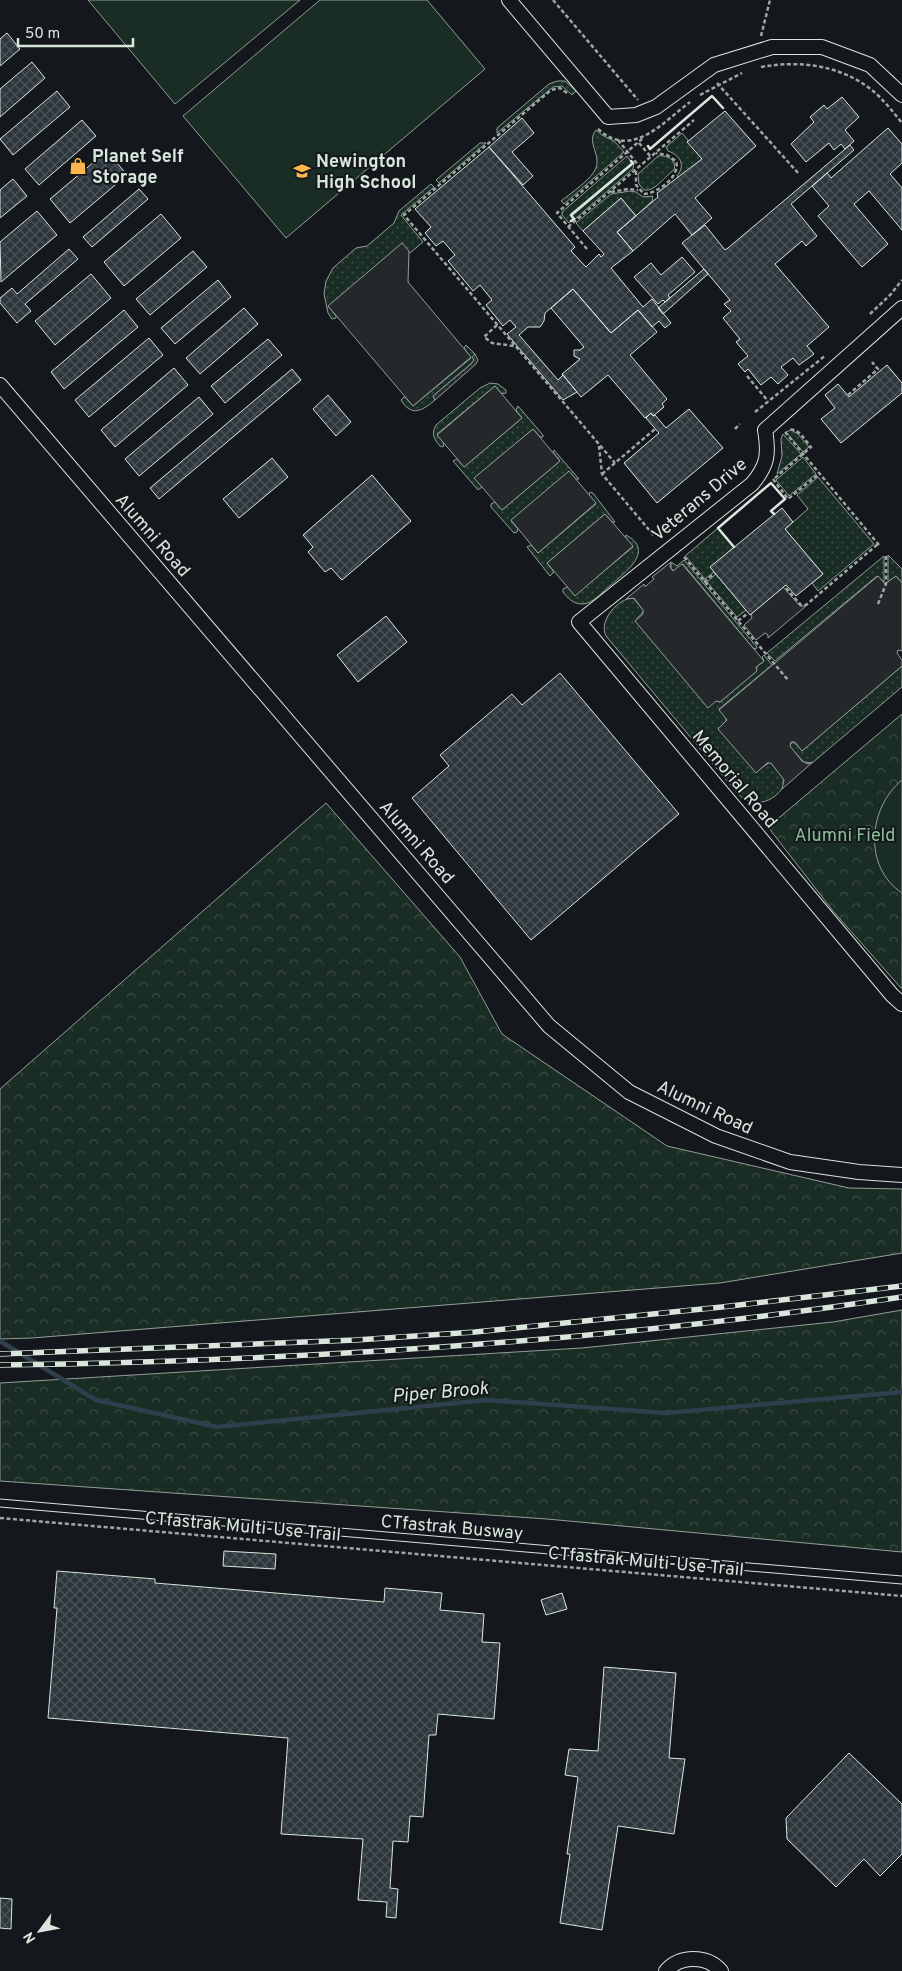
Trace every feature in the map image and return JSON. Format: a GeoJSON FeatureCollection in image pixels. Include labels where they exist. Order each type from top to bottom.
{"type":"FeatureCollection","features":[{"type":"Feature","properties":{"kind":"street"},"geometry":{"type":"LineString","coordinates":[[509,0],[608,117],[636,114],[656,107],[714,65],[772,47],[822,47],[870,64],[902,94]]}},
{"type":"Feature","properties":{"kind":"street","name":"Veterans Drive"},"geometry":{"type":"LineString","coordinates":[[578,622],[752,484],[762,472],[767,459],[768,446],[765,430],[902,308]]}},
{"type":"Feature","properties":{"kind":"street","name":"Alumni Road"},"geometry":{"type":"LineString","coordinates":[[0,385],[549,1026],[629,1092],[716,1136],[790,1162],[859,1172],[902,1175]]}},
{"type":"Feature","properties":{"kind":"street","name":"Memorial Road"},"geometry":{"type":"LineString","coordinates":[[578,622],[892,995],[902,1004]]}},
{"type":"Feature","properties":{"kind":"street"},"geometry":{"type":"LineString","coordinates":[[666,1971],[670,1966],[682,1960],[695,1959],[708,1961],[721,1971]]}},
{"type":"Feature","properties":{"kind":"lane","name":"CTfastrak Busway"},"geometry":{"type":"LineString","coordinates":[[0,1503],[902,1580]]}},
{"type":"Feature","properties":{"kind":"path"},"geometry":{"type":"LineString","coordinates":[[553,0],[660,126]]}},
{"type":"Feature","properties":{"kind":"path"},"geometry":{"type":"LineString","coordinates":[[760,40],[770,0]]}},
{"type":"Feature","properties":{"kind":"path"},"geometry":{"type":"LineString","coordinates":[[759,67],[775,64],[804,63],[832,70],[851,78],[873,91],[902,123]]}},
{"type":"Feature","properties":{"kind":"path"},"geometry":{"type":"LineString","coordinates":[[706,71],[799,174]]}},
{"type":"Feature","properties":{"kind":"path"},"geometry":{"type":"LineString","coordinates":[[588,249],[557,213],[644,137],[700,94],[745,72]]}},
{"type":"Feature","properties":{"kind":"path"},"geometry":{"type":"LineString","coordinates":[[570,97],[563,89],[554,88],[551,90],[404,215],[615,463]]}},
{"type":"Feature","properties":{"kind":"path"},"geometry":{"type":"LineString","coordinates":[[568,227],[694,120]]}},
{"type":"Feature","properties":{"kind":"path"},"geometry":{"type":"LineString","coordinates":[[597,128],[603,134],[625,141],[644,137]]}},
{"type":"Feature","properties":{"kind":"path"},"geometry":{"type":"LineString","coordinates":[[617,139],[639,166]]}},
{"type":"Feature","properties":{"kind":"path"},"geometry":{"type":"LineString","coordinates":[[638,142],[651,157]]}},
{"type":"Feature","properties":{"kind":"path"},"geometry":{"type":"LineString","coordinates":[[636,169],[635,181],[639,190],[644,194],[654,192],[676,174],[678,166],[674,159],[664,154],[655,154]]}},
{"type":"Feature","properties":{"kind":"path"},"geometry":{"type":"LineString","coordinates":[[608,193],[628,189],[639,190]]}},
{"type":"Feature","properties":{"kind":"path"},"geometry":{"type":"LineString","coordinates":[[870,314],[902,280]]}},
{"type":"Feature","properties":{"kind":"path"},"geometry":{"type":"LineString","coordinates":[[497,325],[484,337],[492,343],[515,346]]}},
{"type":"Feature","properties":{"kind":"path"},"geometry":{"type":"LineString","coordinates":[[755,412],[828,353]]}},
{"type":"Feature","properties":{"kind":"path"},"geometry":{"type":"LineString","coordinates":[[848,395],[878,369],[872,362]]}},
{"type":"Feature","properties":{"kind":"path"},"geometry":{"type":"LineString","coordinates":[[747,376],[774,408]]}},
{"type":"Feature","properties":{"kind":"path"},"geometry":{"type":"LineString","coordinates":[[736,428],[740,424]]}},
{"type":"Feature","properties":{"kind":"path"},"geometry":{"type":"LineString","coordinates":[[780,427],[879,544],[806,605],[801,604],[786,588]]}},
{"type":"Feature","properties":{"kind":"path"},"geometry":{"type":"LineString","coordinates":[[602,474],[655,429]]}},
{"type":"Feature","properties":{"kind":"path"},"geometry":{"type":"LineString","coordinates":[[599,445],[602,474],[655,537]]}},
{"type":"Feature","properties":{"kind":"path"},"geometry":{"type":"LineString","coordinates":[[773,480],[788,499],[819,474]]}},
{"type":"Feature","properties":{"kind":"path"},"geometry":{"type":"LineString","coordinates":[[878,604],[886,584],[886,554]]}},
{"type":"Feature","properties":{"kind":"path"},"geometry":{"type":"LineString","coordinates":[[682,556],[788,680]]}},
{"type":"Feature","properties":{"kind":"path"},"geometry":{"type":"LineString","coordinates":[[704,582],[715,573]]}},
{"type":"Feature","properties":{"kind":"path"},"geometry":{"type":"LineString","coordinates":[[738,621],[748,613]]}},
{"type":"Feature","properties":{"kind":"path","name":"CTfastrak Multi-Use Trail"},"geometry":{"type":"LineString","coordinates":[[0,1518],[902,1596]]}},
{"type":"Feature","properties":{"kind":"green space"},"geometry":{"type":"Polygon","coordinates":[[[88,0],[300,0],[175,104],[88,0]]]}},
{"type":"Feature","properties":{"kind":"green space"},"geometry":{"type":"Polygon","coordinates":[[[320,0],[427,0],[485,69],[286,238],[183,116],[320,0]]]}},
{"type":"Feature","properties":{"kind":"green space"},"geometry":{"type":"Polygon","coordinates":[[[565,81],[576,91],[572,95],[562,86],[553,87],[497,133],[497,128],[549,84],[565,81]]]}},
{"type":"Feature","properties":{"kind":"green space"},"geometry":{"type":"Polygon","coordinates":[[[596,130],[614,141],[624,152],[564,204],[561,201],[586,181],[596,168],[597,158],[592,139],[596,130]]]}},
{"type":"Feature","properties":{"kind":"green space"},"geometry":{"type":"Polygon","coordinates":[[[682,133],[702,159],[680,177],[677,176],[681,168],[680,161],[666,147],[682,133]]]}},
{"type":"Feature","properties":{"kind":"green space"},"geometry":{"type":"Polygon","coordinates":[[[480,143],[486,143],[439,183],[436,180],[480,143]]]}},
{"type":"Feature","properties":{"kind":"green space"},"geometry":{"type":"Polygon","coordinates":[[[627,156],[632,163],[570,215],[573,219],[569,223],[562,215],[562,212],[627,156]]]}},
{"type":"Feature","properties":{"kind":"green space"},"geometry":{"type":"Polygon","coordinates":[[[658,156],[665,156],[671,159],[675,166],[674,170],[652,189],[644,190],[639,184],[638,174],[658,156]]]}},
{"type":"Feature","properties":{"kind":"green space"},"geometry":{"type":"Polygon","coordinates":[[[634,163],[633,169],[575,219],[572,216],[634,163]]]}},
{"type":"Feature","properties":{"kind":"green space"},"geometry":{"type":"Polygon","coordinates":[[[431,184],[434,187],[401,215],[423,242],[410,253],[402,244],[329,306],[336,316],[336,318],[332,319],[328,313],[324,294],[326,281],[333,268],[356,248],[367,246],[394,223],[399,211],[431,184]]]}},
{"type":"Feature","properties":{"kind":"green space"},"geometry":{"type":"Polygon","coordinates":[[[636,192],[643,197],[653,196],[653,200],[636,216],[621,198],[583,231],[576,223],[611,194],[636,192]]]}},
{"type":"Feature","properties":{"kind":"green space"},"geometry":{"type":"Polygon","coordinates":[[[466,345],[475,354],[474,360],[433,396],[435,400],[422,409],[413,411],[405,406],[401,400],[403,398],[405,397],[413,406],[471,358],[464,348],[466,345]]]}},
{"type":"Feature","properties":{"kind":"green space"},"geometry":{"type":"Polygon","coordinates":[[[490,383],[498,384],[506,390],[506,393],[502,394],[495,386],[437,434],[444,443],[443,447],[440,446],[434,436],[436,425],[480,388],[490,383]]]}},
{"type":"Feature","properties":{"kind":"green space"},"geometry":{"type":"Polygon","coordinates":[[[518,406],[543,437],[540,437],[533,429],[475,478],[482,487],[478,490],[453,461],[457,459],[464,467],[522,418],[516,410],[518,406]]]}},
{"type":"Feature","properties":{"kind":"green space"},"geometry":{"type":"Polygon","coordinates":[[[791,430],[798,434],[809,447],[803,452],[786,432],[791,430]]]}},
{"type":"Feature","properties":{"kind":"green space"},"geometry":{"type":"Polygon","coordinates":[[[783,434],[801,454],[777,474],[782,456],[781,439],[783,434]]]}},
{"type":"Feature","properties":{"kind":"green space"},"geometry":{"type":"Polygon","coordinates":[[[554,450],[579,479],[576,479],[569,472],[511,521],[518,529],[514,533],[491,507],[491,504],[495,502],[502,510],[560,461],[553,452],[554,450]]]}},
{"type":"Feature","properties":{"kind":"green space"},"geometry":{"type":"Polygon","coordinates":[[[803,457],[816,474],[789,496],[776,480],[803,457]]]}},
{"type":"Feature","properties":{"kind":"green space"},"geometry":{"type":"Polygon","coordinates":[[[818,477],[874,544],[818,591],[812,583],[823,574],[785,529],[808,509],[797,495],[818,477]]]}},
{"type":"Feature","properties":{"kind":"green space"},"geometry":{"type":"Polygon","coordinates":[[[590,492],[593,493],[615,522],[612,522],[605,514],[547,563],[554,572],[550,576],[527,547],[531,545],[538,553],[596,504],[589,495],[590,492]]]}},
{"type":"Feature","properties":{"kind":"green space"},"geometry":{"type":"Polygon","coordinates":[[[718,528],[734,547],[711,567],[714,572],[705,579],[685,556],[718,528]]]}},
{"type":"Feature","properties":{"kind":"green space"},"geometry":{"type":"Polygon","coordinates":[[[626,535],[635,541],[638,548],[635,562],[598,597],[582,604],[573,602],[563,592],[563,589],[567,587],[575,595],[633,547],[625,538],[626,535]]]}},
{"type":"Feature","properties":{"kind":"green space"},"geometry":{"type":"Polygon","coordinates":[[[888,555],[902,569],[902,583],[896,576],[888,582],[888,555]]]}},
{"type":"Feature","properties":{"kind":"green space"},"geometry":{"type":"Polygon","coordinates":[[[884,556],[884,582],[877,576],[775,661],[767,653],[884,556]]]}},
{"type":"Feature","properties":{"kind":"green space"},"geometry":{"type":"Polygon","coordinates":[[[684,560],[757,647],[756,649],[753,648],[683,564],[675,571],[671,569],[671,562],[677,566],[684,560]]]}},
{"type":"Feature","properties":{"kind":"green space"},"geometry":{"type":"Polygon","coordinates":[[[716,574],[746,610],[737,617],[707,582],[716,574]]]}},
{"type":"Feature","properties":{"kind":"green space"},"geometry":{"type":"Polygon","coordinates":[[[633,598],[644,611],[635,621],[716,701],[720,702],[756,671],[756,667],[764,661],[762,657],[764,655],[772,665],[719,709],[756,772],[770,762],[783,777],[784,786],[774,797],[756,803],[744,799],[738,794],[606,636],[604,630],[605,623],[611,611],[627,599],[633,598]]]}},
{"type":"Feature","properties":{"kind":"green space"},"geometry":{"type":"Polygon","coordinates":[[[902,666],[902,687],[812,763],[804,762],[790,747],[789,745],[793,742],[803,750],[902,666]]]}},
{"type":"Feature","properties":{"kind":"green space","name":"Alumni Field"},"geometry":{"type":"Polygon","coordinates":[[[902,714],[902,989],[833,911],[768,827],[902,714]]]}},
{"type":"Feature","properties":{"kind":"green space","name":"Alumni Field"},"geometry":{"type":"Polygon","coordinates":[[[902,780],[902,893],[889,882],[881,868],[876,853],[875,837],[877,821],[882,806],[902,780]]]}},
{"type":"Feature","properties":{"kind":"green space"},"geometry":{"type":"Polygon","coordinates":[[[326,803],[460,957],[502,1034],[667,1146],[849,1188],[902,1189],[902,1253],[720,1283],[0,1339],[0,1089],[326,803]]]}},
{"type":"Feature","properties":{"kind":"green space"},"geometry":{"type":"Polygon","coordinates":[[[902,1310],[902,1552],[547,1519],[0,1481],[0,1383],[582,1348],[833,1322],[902,1310]]]}},
{"type":"Feature","properties":{"kind":"shaded area"},"geometry":{"type":"Polygon","coordinates":[[[402,243],[409,251],[408,282],[471,357],[413,406],[328,306],[402,243]]]}},
{"type":"Feature","properties":{"kind":"shaded area"},"geometry":{"type":"Polygon","coordinates":[[[475,354],[478,360],[476,364],[435,400],[433,396],[471,364],[474,360],[472,357],[475,354]]]}},
{"type":"Feature","properties":{"kind":"shaded area"},"geometry":{"type":"Polygon","coordinates":[[[495,386],[522,418],[464,467],[437,435],[495,386]]]}},
{"type":"Feature","properties":{"kind":"shaded area"},"geometry":{"type":"Polygon","coordinates":[[[533,429],[560,461],[502,510],[474,478],[533,429]]]}},
{"type":"Feature","properties":{"kind":"shaded area"},"geometry":{"type":"Polygon","coordinates":[[[569,471],[596,503],[538,553],[511,520],[569,471]]]}},
{"type":"Feature","properties":{"kind":"shaded area"},"geometry":{"type":"Polygon","coordinates":[[[605,514],[633,546],[575,596],[547,563],[605,514]]]}},
{"type":"Feature","properties":{"kind":"shaded area"},"geometry":{"type":"Polygon","coordinates":[[[671,562],[670,567],[673,571],[682,564],[764,661],[756,667],[757,671],[720,702],[716,701],[708,708],[635,621],[643,614],[643,610],[634,598],[626,599],[644,584],[646,586],[654,579],[652,577],[671,562]]]}},
{"type":"Feature","properties":{"kind":"shaded area"},"geometry":{"type":"Polygon","coordinates":[[[878,576],[885,584],[896,576],[902,583],[902,651],[898,650],[897,653],[902,660],[902,666],[802,751],[795,742],[791,742],[790,746],[802,761],[808,764],[813,762],[782,789],[784,780],[771,763],[767,763],[756,773],[718,729],[727,720],[719,710],[878,576]]]}},
{"type":"Feature","properties":{"kind":"shaded area"},"geometry":{"type":"Polygon","coordinates":[[[783,587],[800,606],[806,606],[768,638],[768,635],[765,633],[756,640],[744,625],[752,618],[751,614],[783,587]]]}},
{"type":"Feature","properties":{"kind":"building"},"geometry":{"type":"Polygon","coordinates":[[[7,33],[20,49],[0,66],[0,39],[7,33]]]}},
{"type":"Feature","properties":{"kind":"building"},"geometry":{"type":"Polygon","coordinates":[[[32,62],[45,78],[0,117],[0,89],[32,62]]]}},
{"type":"Feature","properties":{"kind":"building"},"geometry":{"type":"Polygon","coordinates":[[[57,91],[70,107],[13,155],[0,139],[57,91]]]}},
{"type":"Feature","properties":{"kind":"building"},"geometry":{"type":"Polygon","coordinates":[[[842,97],[859,117],[845,130],[854,141],[845,149],[841,144],[834,150],[829,143],[806,162],[791,144],[814,122],[810,117],[824,105],[827,109],[842,97]]]}},
{"type":"Feature","properties":{"kind":"building"},"geometry":{"type":"Polygon","coordinates":[[[725,111],[756,146],[695,198],[712,218],[692,235],[675,214],[633,251],[617,232],[658,197],[657,193],[702,159],[687,142],[725,111]]]}},
{"type":"Feature","properties":{"kind":"building"},"geometry":{"type":"Polygon","coordinates":[[[522,118],[534,133],[512,152],[533,176],[523,185],[489,147],[522,118]]]}},
{"type":"Feature","properties":{"kind":"building"},"geometry":{"type":"Polygon","coordinates":[[[82,120],[96,136],[39,185],[25,169],[82,120]]]}},
{"type":"Feature","properties":{"kind":"building"},"geometry":{"type":"Polygon","coordinates":[[[888,128],[902,144],[902,163],[890,174],[902,188],[902,230],[869,191],[854,204],[888,244],[862,267],[818,216],[829,206],[812,186],[827,173],[831,178],[888,128]]]}},
{"type":"Feature","properties":{"kind":"building"},"geometry":{"type":"Polygon","coordinates":[[[850,145],[854,150],[791,204],[817,236],[806,246],[802,241],[775,264],[829,327],[807,346],[814,354],[799,365],[793,358],[781,367],[788,375],[778,384],[771,377],[761,385],[748,369],[745,372],[738,364],[748,356],[736,342],[740,339],[723,318],[731,311],[724,304],[730,300],[682,243],[705,225],[725,250],[850,145]]]}},
{"type":"Feature","properties":{"kind":"building"},"geometry":{"type":"Polygon","coordinates":[[[489,147],[575,247],[571,251],[586,267],[599,254],[601,257],[604,254],[583,231],[621,198],[636,216],[617,232],[633,251],[611,268],[643,307],[652,299],[671,323],[665,328],[659,321],[652,327],[638,310],[611,333],[573,289],[545,313],[544,321],[540,327],[528,327],[519,335],[558,380],[563,375],[577,392],[563,400],[507,334],[516,327],[510,320],[503,326],[486,305],[492,300],[480,285],[473,291],[448,261],[455,255],[443,241],[436,246],[425,233],[431,227],[415,209],[489,147]]]}},
{"type":"Feature","properties":{"kind":"building"},"geometry":{"type":"Polygon","coordinates":[[[107,151],[127,175],[70,223],[50,199],[107,151]]]}},
{"type":"Feature","properties":{"kind":"building"},"geometry":{"type":"Polygon","coordinates":[[[13,179],[27,196],[0,218],[0,190],[13,179]]]}},
{"type":"Feature","properties":{"kind":"building"},"geometry":{"type":"Polygon","coordinates":[[[139,189],[148,199],[92,247],[83,237],[139,189]]]}},
{"type":"Feature","properties":{"kind":"building"},"geometry":{"type":"Polygon","coordinates":[[[37,211],[57,235],[1,282],[0,242],[37,211]]]}},
{"type":"Feature","properties":{"kind":"building"},"geometry":{"type":"Polygon","coordinates":[[[161,214],[181,238],[124,286],[104,262],[161,214]]]}},
{"type":"Feature","properties":{"kind":"building"},"geometry":{"type":"Polygon","coordinates":[[[69,249],[78,259],[25,304],[31,311],[17,323],[0,303],[0,298],[12,288],[17,294],[69,249]]]}},
{"type":"Feature","properties":{"kind":"building"},"geometry":{"type":"Polygon","coordinates":[[[193,251],[207,267],[150,315],[136,299],[193,251]]]}},
{"type":"Feature","properties":{"kind":"building"},"geometry":{"type":"Polygon","coordinates":[[[682,257],[695,272],[668,295],[670,298],[658,304],[634,277],[651,263],[661,275],[682,257]]]}},
{"type":"Feature","properties":{"kind":"building"},"geometry":{"type":"Polygon","coordinates":[[[704,269],[708,274],[663,314],[658,308],[704,269]]]}},
{"type":"Feature","properties":{"kind":"building"},"geometry":{"type":"Polygon","coordinates":[[[91,274],[111,298],[55,345],[35,321],[91,274]]]}},
{"type":"Feature","properties":{"kind":"building"},"geometry":{"type":"Polygon","coordinates":[[[218,280],[231,297],[175,344],[161,328],[218,280]]]}},
{"type":"Feature","properties":{"kind":"building"},"geometry":{"type":"Polygon","coordinates":[[[573,289],[611,333],[638,310],[657,332],[630,355],[667,399],[662,404],[664,407],[653,416],[651,413],[645,418],[608,375],[581,397],[562,374],[580,359],[574,356],[574,350],[580,350],[584,347],[551,308],[573,289]]]}},
{"type":"Feature","properties":{"kind":"building"},"geometry":{"type":"Polygon","coordinates":[[[244,308],[258,324],[200,374],[186,358],[244,308]]]}},
{"type":"Feature","properties":{"kind":"building"},"geometry":{"type":"Polygon","coordinates":[[[124,310],[138,327],[64,389],[51,372],[124,310]]]}},
{"type":"Feature","properties":{"kind":"building"},"geometry":{"type":"Polygon","coordinates":[[[149,338],[163,355],[89,417],[75,400],[149,338]]]}},
{"type":"Feature","properties":{"kind":"building"},"geometry":{"type":"Polygon","coordinates":[[[268,339],[282,355],[225,403],[211,386],[268,339]]]}},
{"type":"Feature","properties":{"kind":"building"},"geometry":{"type":"Polygon","coordinates":[[[887,365],[902,383],[902,393],[841,443],[821,419],[835,408],[825,395],[838,384],[849,397],[887,365]]]}},
{"type":"Feature","properties":{"kind":"building"},"geometry":{"type":"Polygon","coordinates":[[[174,368],[188,385],[115,447],[101,430],[174,368]]]}},
{"type":"Feature","properties":{"kind":"building"},"geometry":{"type":"Polygon","coordinates":[[[292,369],[301,380],[159,499],[150,488],[292,369]]]}},
{"type":"Feature","properties":{"kind":"building"},"geometry":{"type":"Polygon","coordinates":[[[328,395],[351,422],[336,436],[313,409],[328,395]]]}},
{"type":"Feature","properties":{"kind":"building"},"geometry":{"type":"Polygon","coordinates":[[[199,397],[213,414],[139,476],[125,459],[199,397]]]}},
{"type":"Feature","properties":{"kind":"building"},"geometry":{"type":"Polygon","coordinates":[[[689,409],[723,448],[657,503],[624,463],[659,433],[646,418],[651,413],[666,428],[689,409]]]}},
{"type":"Feature","properties":{"kind":"building"},"geometry":{"type":"Polygon","coordinates":[[[272,458],[288,477],[239,518],[223,499],[272,458]]]}},
{"type":"Feature","properties":{"kind":"building"},"geometry":{"type":"Polygon","coordinates":[[[372,475],[411,521],[342,580],[331,568],[325,572],[308,552],[313,547],[303,535],[372,475]]]}},
{"type":"Feature","properties":{"kind":"building"},"geometry":{"type":"Polygon","coordinates":[[[782,508],[793,522],[785,529],[823,574],[796,596],[786,585],[750,615],[710,567],[782,508]]]}},
{"type":"Feature","properties":{"kind":"building"},"geometry":{"type":"Polygon","coordinates":[[[386,616],[407,642],[358,682],[337,655],[386,616]]]}},
{"type":"Feature","properties":{"kind":"building"},"geometry":{"type":"Polygon","coordinates":[[[560,673],[679,814],[531,940],[412,798],[449,766],[440,755],[512,694],[522,705],[560,673]]]}},
{"type":"Feature","properties":{"kind":"building"},"geometry":{"type":"Polygon","coordinates":[[[224,1551],[276,1554],[275,1569],[223,1566],[224,1551]]]}},
{"type":"Feature","properties":{"kind":"building"},"geometry":{"type":"Polygon","coordinates":[[[57,1571],[155,1579],[155,1583],[384,1602],[385,1588],[442,1593],[440,1610],[484,1614],[482,1642],[500,1643],[494,1719],[438,1714],[436,1735],[429,1735],[423,1817],[410,1816],[408,1842],[393,1841],[390,1888],[398,1889],[396,1918],[386,1917],[387,1902],[358,1900],[363,1839],[281,1834],[288,1738],[48,1718],[57,1608],[54,1608],[57,1571]]]}},
{"type":"Feature","properties":{"kind":"building"},"geometry":{"type":"Polygon","coordinates":[[[562,1593],[567,1609],[546,1615],[541,1600],[562,1593]]]}},
{"type":"Feature","properties":{"kind":"building"},"geometry":{"type":"Polygon","coordinates":[[[604,1667],[676,1673],[669,1758],[685,1759],[674,1834],[618,1826],[602,1930],[560,1923],[578,1777],[565,1775],[569,1749],[598,1751],[604,1667]]]}},
{"type":"Feature","properties":{"kind":"building"},"geometry":{"type":"Polygon","coordinates":[[[849,1753],[902,1804],[902,1854],[880,1876],[864,1859],[836,1887],[787,1839],[786,1818],[849,1753]]]}},
{"type":"Feature","properties":{"kind":"building"},"geometry":{"type":"Polygon","coordinates":[[[0,1898],[12,1899],[11,1929],[0,1928],[0,1898]]]}},
{"type":"Feature","properties":{"kind":"waterway","name":"Piper Brook"},"geometry":{"type":"LineString","coordinates":[[0,1341],[96,1400],[217,1427],[487,1400],[667,1413],[902,1392]]}},
{"type":"Feature","properties":{"kind":"railway"},"geometry":{"type":"LineString","coordinates":[[0,1354],[356,1340],[475,1332],[722,1307],[902,1286]]}},
{"type":"Feature","properties":{"kind":"railway"},"geometry":{"type":"LineString","coordinates":[[0,1365],[226,1359],[452,1346],[678,1326],[902,1297]]}},
{"type":"Feature","properties":{"kind":"wall"},"geometry":{"type":"LineString","coordinates":[[648,146],[650,149],[712,96],[723,108]]}},
{"type":"Feature","properties":{"kind":"wall"},"geometry":{"type":"LineString","coordinates":[[571,221],[574,219],[571,215],[633,163],[631,161]]}},
{"type":"Feature","properties":{"kind":"wall"},"geometry":{"type":"LineString","coordinates":[[734,547],[718,528],[771,483],[785,499],[771,511],[774,514]]}},
{"type":"Feature","properties":{"kind":"place","name":"Planet Self Storage"},"geometry":{"type":"Point","coordinates":[78,166]}},
{"type":"Feature","properties":{"kind":"place","name":"Newington High School"},"geometry":{"type":"Point","coordinates":[302,171]}}]}
